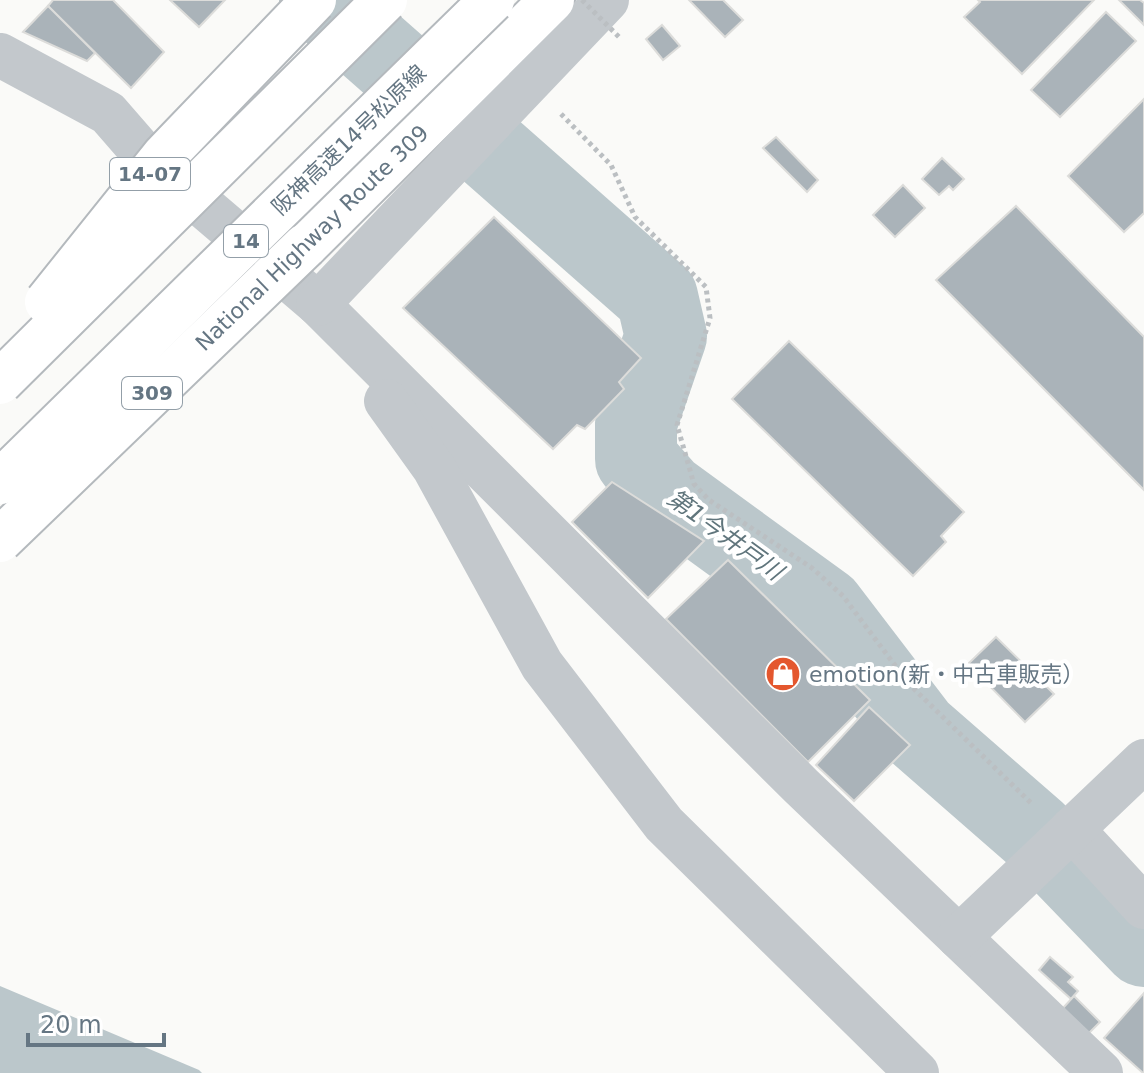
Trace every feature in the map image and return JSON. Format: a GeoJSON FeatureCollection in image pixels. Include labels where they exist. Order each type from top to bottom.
{"type":"FeatureCollection","features":[{"type":"Feature","properties":{"kind":"highway","name":"14-07"},"geometry":{"type":"LineString","coordinates":[[0,360],[164,156],[314,0]]}},
{"type":"Feature","properties":{"kind":"highway"},"geometry":{"type":"LineString","coordinates":[[0,340],[334,0]]}},
{"type":"Feature","properties":{"kind":"highway"},"geometry":{"type":"LineString","coordinates":[[0,382],[385,0]]}},
{"type":"Feature","properties":{"kind":"highway","name":"阪神高速14号松原線"},"geometry":{"type":"LineString","coordinates":[[0,482],[492,0]]}},
{"type":"Feature","properties":{"kind":"highway","name":"National Highway Route 309"},"geometry":{"type":"LineString","coordinates":[[0,540],[305,246],[552,0]]}},
{"type":"Feature","properties":{"kind":"street"},"geometry":{"type":"LineString","coordinates":[[148,159],[303,0]]}},
{"type":"Feature","properties":{"kind":"street"},"geometry":{"type":"LineString","coordinates":[[318,304],[530,81],[613,18]]}},
{"type":"Feature","properties":{"kind":"street"},"geometry":{"type":"LineString","coordinates":[[0,55],[108,113],[148,159],[318,304],[801,786],[1101,1073]]}},
{"type":"Feature","properties":{"kind":"street"},"geometry":{"type":"LineString","coordinates":[[318,304],[434,468],[542,665],[664,824],[917,1073]]}},
{"type":"Feature","properties":{"kind":"street"},"geometry":{"type":"LineString","coordinates":[[960,936],[1144,761]]}},
{"type":"Feature","properties":{"kind":"street"},"geometry":{"type":"LineString","coordinates":[[1066,835],[1144,907]]}},
{"type":"Feature","properties":{"kind":"path"},"geometry":{"type":"LineString","coordinates":[[582,0],[613,18]]}},
{"type":"Feature","properties":{"kind":"path"},"geometry":{"type":"LineString","coordinates":[[530,81],[611,165],[635,217],[706,287],[710,318],[677,425],[694,484],[709,500],[812,568],[843,596],[909,684],[1066,835]]}},
{"type":"Feature","properties":{"kind":"shaded area"},"geometry":{"type":"Polygon","coordinates":[[[0,986],[199,1070],[202,1073],[0,1073],[0,986]]]}},
{"type":"Feature","properties":{"kind":"building"},"geometry":{"type":"Polygon","coordinates":[[[53,0],[113,0],[164,52],[131,88],[48,6],[53,0]]]}},
{"type":"Feature","properties":{"kind":"building"},"geometry":{"type":"Polygon","coordinates":[[[170,0],[225,0],[199,27],[170,0]]]}},
{"type":"Feature","properties":{"kind":"building"},"geometry":{"type":"Polygon","coordinates":[[[689,0],[723,0],[743,20],[725,37],[689,0]]]}},
{"type":"Feature","properties":{"kind":"building"},"geometry":{"type":"Polygon","coordinates":[[[978,0],[1094,0],[1022,74],[964,17],[980,2],[978,0]]]}},
{"type":"Feature","properties":{"kind":"building"},"geometry":{"type":"Polygon","coordinates":[[[1119,0],[1140,0],[1144,3],[1144,25],[1119,0]]]}},
{"type":"Feature","properties":{"kind":"building"},"geometry":{"type":"Polygon","coordinates":[[[48,6],[95,53],[87,61],[23,32],[48,6]]]}},
{"type":"Feature","properties":{"kind":"building"},"geometry":{"type":"Polygon","coordinates":[[[1106,12],[1136,41],[1060,117],[1031,90],[1106,12]]]}},
{"type":"Feature","properties":{"kind":"building"},"geometry":{"type":"Polygon","coordinates":[[[662,25],[680,46],[663,60],[646,39],[662,25]]]}},
{"type":"Feature","properties":{"kind":"building"},"geometry":{"type":"Polygon","coordinates":[[[1144,99],[1144,213],[1124,232],[1068,176],[1144,99]]]}},
{"type":"Feature","properties":{"kind":"building"},"geometry":{"type":"Polygon","coordinates":[[[776,137],[818,180],[807,192],[763,148],[776,137]]]}},
{"type":"Feature","properties":{"kind":"building"},"geometry":{"type":"Polygon","coordinates":[[[942,158],[964,179],[953,190],[949,186],[939,195],[922,179],[942,158]]]}},
{"type":"Feature","properties":{"kind":"building"},"geometry":{"type":"Polygon","coordinates":[[[903,185],[925,208],[895,237],[873,215],[903,185]]]}},
{"type":"Feature","properties":{"kind":"building"},"geometry":{"type":"Polygon","coordinates":[[[1016,206],[1144,337],[1144,490],[936,280],[1016,206]]]}},
{"type":"Feature","properties":{"kind":"building"},"geometry":{"type":"Polygon","coordinates":[[[494,217],[641,358],[619,382],[624,389],[585,429],[577,425],[553,449],[403,308],[494,217]]]}},
{"type":"Feature","properties":{"kind":"building"},"geometry":{"type":"Polygon","coordinates":[[[789,341],[964,512],[941,536],[946,542],[913,576],[732,399],[789,341]]]}},
{"type":"Feature","properties":{"kind":"building"},"geometry":{"type":"Polygon","coordinates":[[[612,482],[704,541],[648,598],[572,522],[612,482]]]}},
{"type":"Feature","properties":{"kind":"building"},"geometry":{"type":"Polygon","coordinates":[[[728,560],[870,700],[808,762],[666,619],[728,560]]]}},
{"type":"Feature","properties":{"kind":"building"},"geometry":{"type":"Polygon","coordinates":[[[996,637],[1054,694],[1025,722],[968,664],[996,637]]]}},
{"type":"Feature","properties":{"kind":"building"},"geometry":{"type":"Polygon","coordinates":[[[869,707],[910,745],[854,801],[816,765],[869,707]]]}},
{"type":"Feature","properties":{"kind":"building"},"geometry":{"type":"Polygon","coordinates":[[[1050,957],[1073,977],[1068,982],[1078,991],[1071,999],[1039,970],[1050,957]]]}},
{"type":"Feature","properties":{"kind":"building"},"geometry":{"type":"Polygon","coordinates":[[[1144,993],[1144,1073],[1143,1073],[1104,1038],[1144,993]]]}},
{"type":"Feature","properties":{"kind":"building"},"geometry":{"type":"Polygon","coordinates":[[[1074,996],[1100,1022],[1088,1034],[1063,1008],[1074,996]]]}},
{"type":"Feature","properties":{"kind":"waterway","name":"第1今井戸川"},"geometry":{"type":"LineString","coordinates":[[320,0],[657,297],[666,336],[636,423],[636,459],[666,493],[824,608],[918,731],[1035,833],[1144,946]]}},
{"type":"Feature","properties":{"kind":"place","name":"emotion(新・中古車販売）"},"geometry":{"type":"Point","coordinates":[783,674]}}]}
